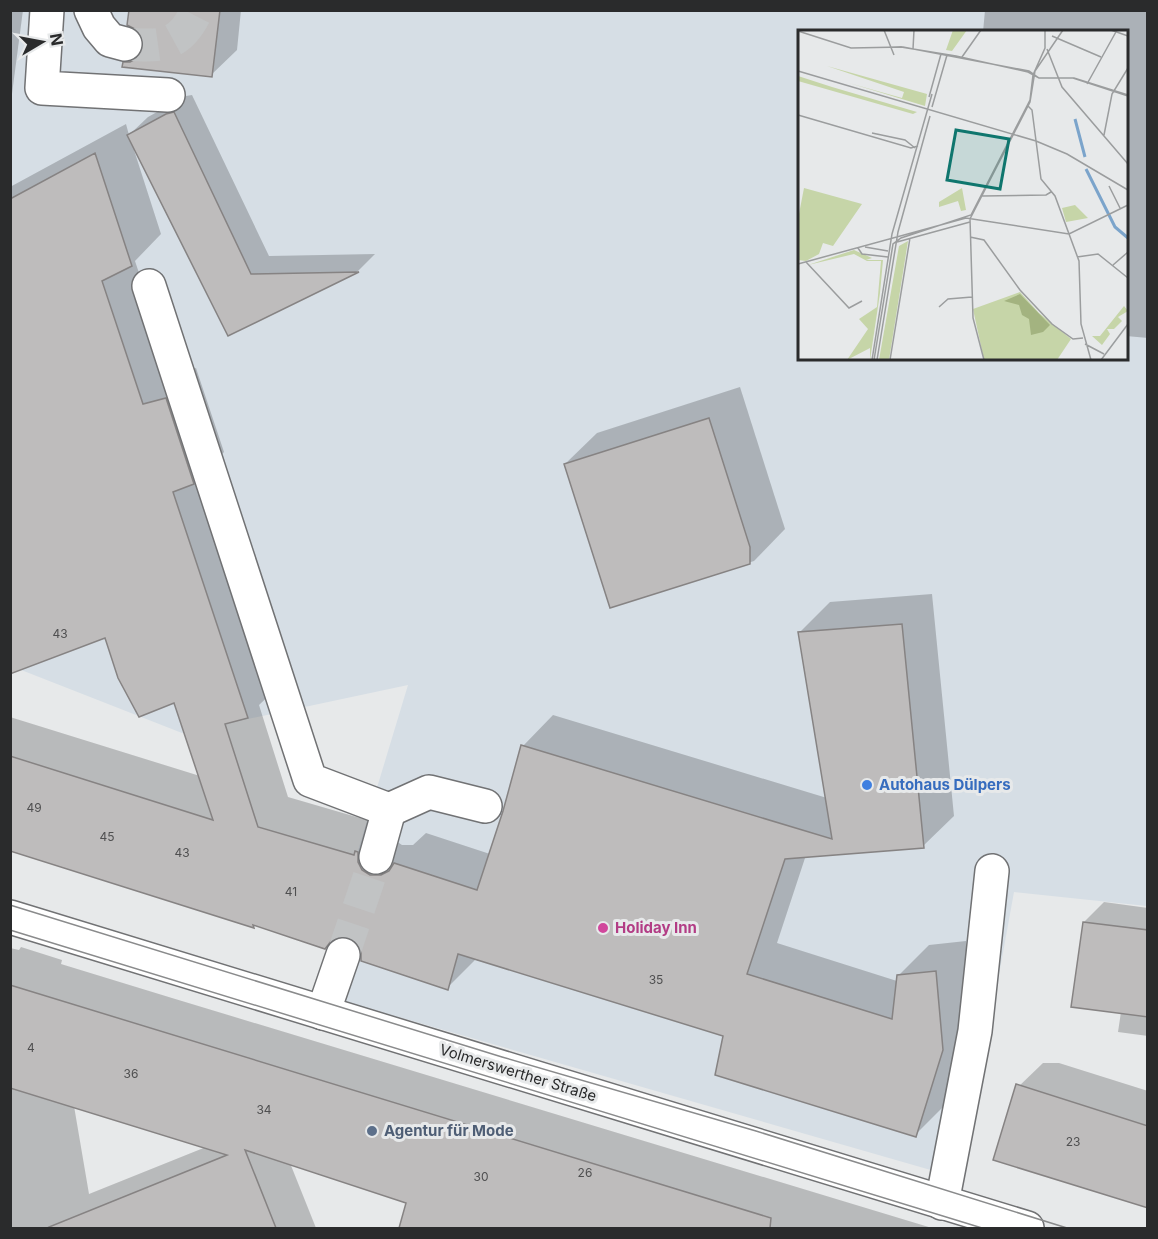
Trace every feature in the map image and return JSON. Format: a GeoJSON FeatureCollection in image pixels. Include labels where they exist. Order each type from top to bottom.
{"type":"FeatureCollection","features":[{"type":"Feature","properties":{"kind":"street"},"geometry":{"type":"LineString","coordinates":[[47,10],[42,88],[168,95]]}},
{"type":"Feature","properties":{"kind":"street"},"geometry":{"type":"LineString","coordinates":[[91,10],[99,27],[110,40],[125,44]]}},
{"type":"Feature","properties":{"kind":"street"},"geometry":{"type":"LineString","coordinates":[[149,286],[310,780],[389,810],[429,792],[485,806]]}},
{"type":"Feature","properties":{"kind":"street"},"geometry":{"type":"LineString","coordinates":[[376,857],[389,810]]}},
{"type":"Feature","properties":{"kind":"street"},"geometry":{"type":"LineString","coordinates":[[942,1203],[975,1031],[992,871]]}},
{"type":"Feature","properties":{"kind":"street","name":"Volmerswerther Straße"},"geometry":{"type":"LineString","coordinates":[[10,917],[1027,1228]]}},
{"type":"Feature","properties":{"kind":"street"},"geometry":{"type":"LineString","coordinates":[[323,1013],[343,955]]}},
{"type":"Feature","properties":{"kind":"shaded area"},"geometry":{"type":"Polygon","coordinates":[[[10,11],[1147,11],[1147,906],[1014,892],[962,1179],[315,993],[408,685],[182,733],[11,666],[10,11]]]}},
{"type":"Feature","properties":{"kind":"building"},"geometry":{"type":"Polygon","coordinates":[[[129,10],[220,10],[212,77],[122,67],[123,62],[130,62],[138,58],[143,48],[143,40],[139,31],[127,25],[129,10]]]}},
{"type":"Feature","properties":{"kind":"building"},"geometry":{"type":"Polygon","coordinates":[[[174,112],[251,274],[359,272],[228,336],[127,135],[174,112]]]}},
{"type":"Feature","properties":{"kind":"building"},"geometry":{"type":"Polygon","coordinates":[[[95,153],[132,266],[102,281],[143,404],[166,398],[194,484],[173,492],[248,718],[225,724],[258,827],[354,855],[355,851],[358,852],[358,862],[362,870],[370,875],[381,875],[389,871],[394,863],[477,890],[503,811],[521,745],[832,839],[798,632],[902,624],[924,848],[785,859],[747,974],[892,1019],[897,975],[936,971],[943,1050],[916,1137],[715,1075],[723,1036],[458,954],[448,990],[361,961],[361,952],[357,943],[349,937],[340,937],[331,941],[325,949],[10,851],[10,756],[213,820],[174,703],[139,717],[118,678],[105,638],[10,674],[10,199],[95,153]]]}},
{"type":"Feature","properties":{"kind":"building"},"geometry":{"type":"Polygon","coordinates":[[[709,418],[750,547],[750,564],[610,608],[564,464],[709,418]]]}},
{"type":"Feature","properties":{"kind":"building"},"geometry":{"type":"Polygon","coordinates":[[[1083,922],[1148,930],[1148,1017],[1071,1007],[1083,922]]]}},
{"type":"Feature","properties":{"kind":"building"},"geometry":{"type":"Polygon","coordinates":[[[10,985],[771,1218],[770,1228],[399,1228],[406,1203],[245,1150],[276,1228],[50,1228],[227,1155],[10,1088],[10,985]]]}},
{"type":"Feature","properties":{"kind":"building"},"geometry":{"type":"Polygon","coordinates":[[[1016,1084],[1148,1126],[1148,1208],[993,1160],[1016,1084]]]}},
{"type":"Feature","properties":{"kind":"tunnel"},"geometry":{"type":"LineString","coordinates":[[125,44],[149,45],[168,42],[184,31],[197,10]]}},
{"type":"Feature","properties":{"kind":"tunnel"},"geometry":{"type":"LineString","coordinates":[[343,955],[376,857]]}},
{"type":"Feature","properties":{"kind":"tram line"},"geometry":{"type":"LineString","coordinates":[[10,905],[502,1057],[756,1131],[1067,1228]]}},
{"type":"Feature","properties":{"kind":"tram line"},"geometry":{"type":"LineString","coordinates":[[10,930],[982,1228]]}},
{"type":"Feature","properties":{"kind":"place","name":"Autohaus Dülpers"},"geometry":{"type":"Point","coordinates":[867,785]}},
{"type":"Feature","properties":{"kind":"place","name":"Holiday Inn"},"geometry":{"type":"Point","coordinates":[603,928]}},
{"type":"Feature","properties":{"kind":"place","name":"Agentur für Mode"},"geometry":{"type":"Point","coordinates":[372,1131]}}]}
